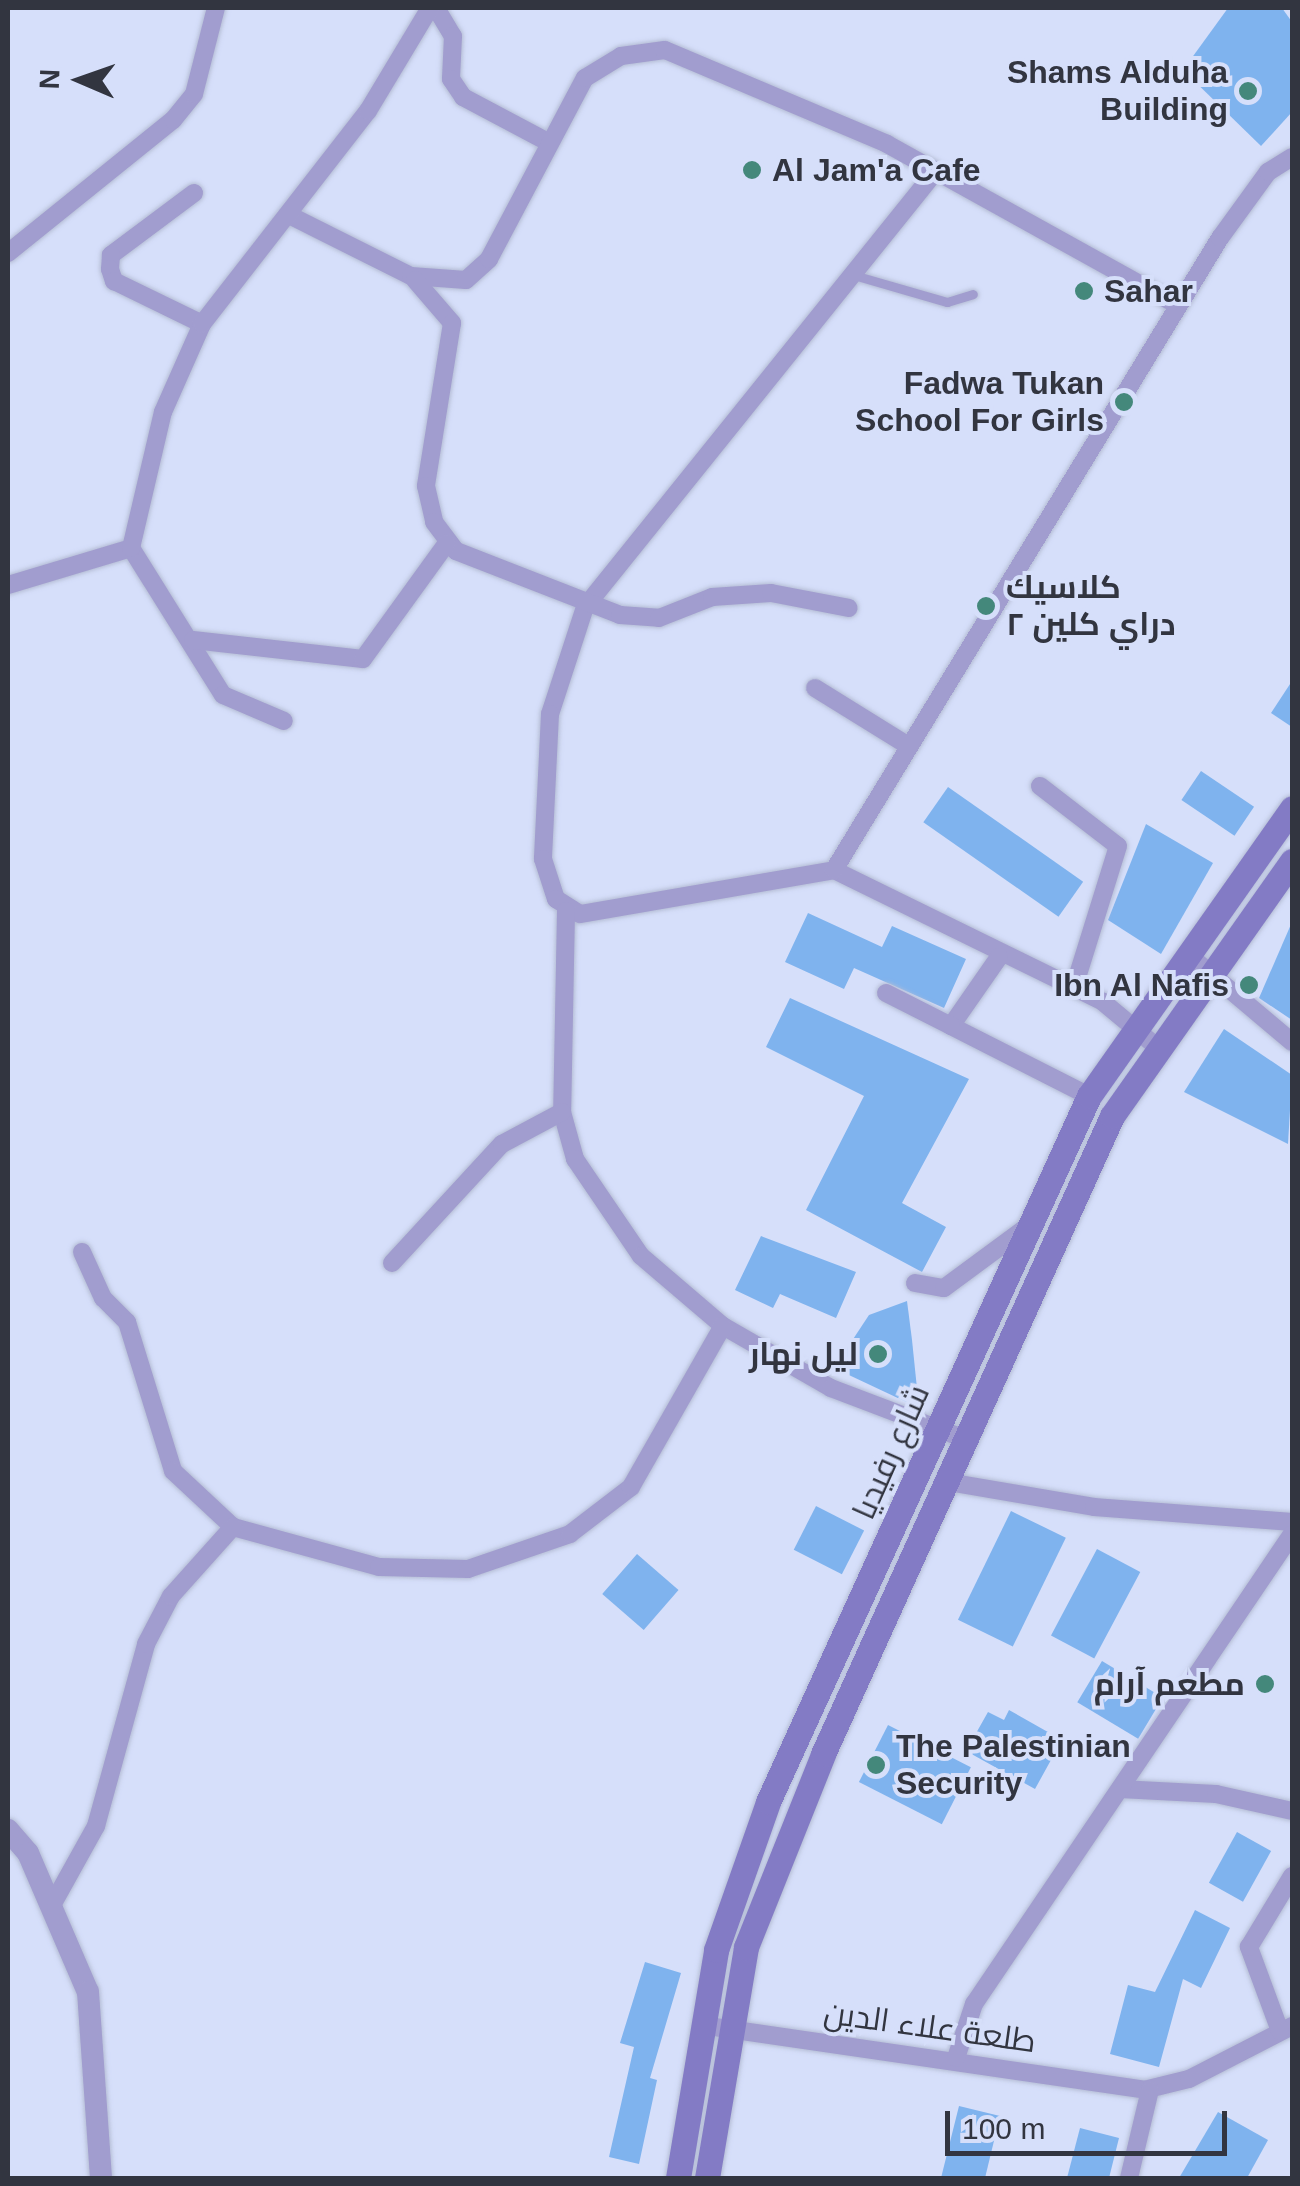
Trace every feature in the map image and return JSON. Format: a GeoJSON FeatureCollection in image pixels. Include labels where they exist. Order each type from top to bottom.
{"type":"FeatureCollection","features":[{"type":"Feature","properties":{"kind":"main road","name":"شارع رفيديا"},"geometry":{"type":"LineString","coordinates":[[678,2178],[701,2024],[737,1880],[768,1802],[1090,1096],[1292,808]]}},
{"type":"Feature","properties":{"kind":"main road","name":"شارع رفيديا"},"geometry":{"type":"LineString","coordinates":[[707,2178],[730,2028],[766,1886],[1081,1178],[1157,1047],[1213,976],[1292,861]]}},
{"type":"Feature","properties":{"kind":"street"},"geometry":{"type":"LineString","coordinates":[[8,253],[174,120],[194,94],[216,8]]}},
{"type":"Feature","properties":{"kind":"street"},"geometry":{"type":"LineString","coordinates":[[284,721],[222,695],[194,640],[132,548],[163,412],[202,324],[291,216],[433,8],[453,36],[452,79],[463,97],[548,142]]}},
{"type":"Feature","properties":{"kind":"street"},"geometry":{"type":"LineString","coordinates":[[410,276],[466,280],[482,268],[548,142],[595,68],[666,50],[935,172],[1178,305]]}},
{"type":"Feature","properties":{"kind":"street"},"geometry":{"type":"LineString","coordinates":[[834,870],[1178,305],[1268,172],[1292,156]]}},
{"type":"Feature","properties":{"kind":"street"},"geometry":{"type":"LineString","coordinates":[[935,172],[857,276],[584,607],[550,714],[543,859],[566,911],[562,1112],[575,1160],[641,1256],[724,1326],[831,1388],[966,1440]]}},
{"type":"Feature","properties":{"kind":"street"},"geometry":{"type":"LineString","coordinates":[[194,192],[111,255],[110,269],[114,281],[202,324]]}},
{"type":"Feature","properties":{"kind":"street"},"geometry":{"type":"LineString","coordinates":[[291,216],[410,276],[452,323],[426,486],[448,543],[584,607],[659,618],[712,597],[771,593],[849,608]]}},
{"type":"Feature","properties":{"kind":"street"},"geometry":{"type":"LineString","coordinates":[[194,640],[362,659],[448,543]]}},
{"type":"Feature","properties":{"kind":"street"},"geometry":{"type":"LineString","coordinates":[[8,585],[132,548]]}},
{"type":"Feature","properties":{"kind":"street"},"geometry":{"type":"LineString","coordinates":[[814,688],[907,745]]}},
{"type":"Feature","properties":{"kind":"street"},"geometry":{"type":"LineString","coordinates":[[1040,786],[1118,846],[1074,987]]}},
{"type":"Feature","properties":{"kind":"street"},"geometry":{"type":"LineString","coordinates":[[566,911],[834,870],[999,957],[1074,987],[1136,1026],[1157,1047]]}},
{"type":"Feature","properties":{"kind":"street"},"geometry":{"type":"LineString","coordinates":[[951,1026],[999,957]]}},
{"type":"Feature","properties":{"kind":"street"},"geometry":{"type":"LineString","coordinates":[[1191,957],[1292,1042]]}},
{"type":"Feature","properties":{"kind":"street"},"geometry":{"type":"LineString","coordinates":[[886,993],[1090,1096]]}},
{"type":"Feature","properties":{"kind":"street"},"geometry":{"type":"LineString","coordinates":[[392,1264],[502,1144],[562,1112]]}},
{"type":"Feature","properties":{"kind":"street"},"geometry":{"type":"LineString","coordinates":[[915,1283],[944,1288],[1028,1226]]}},
{"type":"Feature","properties":{"kind":"street"},"geometry":{"type":"LineString","coordinates":[[82,1252],[103,1298],[128,1322],[173,1471],[234,1527],[379,1567],[468,1569],[516,1558],[570,1534],[631,1487],[724,1326]]}},
{"type":"Feature","properties":{"kind":"street"},"geometry":{"type":"LineString","coordinates":[[948,1482],[1094,1507],[1292,1522]]}},
{"type":"Feature","properties":{"kind":"street"},"geometry":{"type":"LineString","coordinates":[[51,1907],[96,1826],[146,1644],[171,1596],[234,1527]]}},
{"type":"Feature","properties":{"kind":"street"},"geometry":{"type":"LineString","coordinates":[[956,2058],[974,2004],[1292,1534]]}},
{"type":"Feature","properties":{"kind":"street"},"geometry":{"type":"LineString","coordinates":[[1120,1789],[1216,1794],[1292,1811]]}},
{"type":"Feature","properties":{"kind":"street"},"geometry":{"type":"LineString","coordinates":[[8,1830],[51,1907],[88,1992],[101,2178]]}},
{"type":"Feature","properties":{"kind":"street"},"geometry":{"type":"LineString","coordinates":[[1129,2178],[1150,2090],[1286,2029],[1249,1948],[1292,1876]]}},
{"type":"Feature","properties":{"kind":"street","name":"طلعة علاء الدين"},"geometry":{"type":"LineString","coordinates":[[701,2024],[956,2058],[1150,2090]]}},
{"type":"Feature","properties":{"kind":"lane"},"geometry":{"type":"LineString","coordinates":[[857,276],[947,302],[973,294]]}},
{"type":"Feature","properties":{"kind":"building","name":"Shams Alduha Building"},"geometry":{"type":"Polygon","coordinates":[[[1228,8],[1282,8],[1292,22],[1292,112],[1261,146],[1183,70],[1228,8]]]}},
{"type":"Feature","properties":{"kind":"building"},"geometry":{"type":"Polygon","coordinates":[[[1292,681],[1292,727],[1271,713],[1292,681]]]}},
{"type":"Feature","properties":{"kind":"building"},"geometry":{"type":"Polygon","coordinates":[[[1201,771],[1254,807],[1234,836],[1181,800],[1201,771]]]}},
{"type":"Feature","properties":{"kind":"building"},"geometry":{"type":"Polygon","coordinates":[[[948,787],[1083,882],[1058,917],[923,822],[948,787]]]}},
{"type":"Feature","properties":{"kind":"building"},"geometry":{"type":"Polygon","coordinates":[[[1146,824],[1213,863],[1161,954],[1108,920],[1146,824]]]}},
{"type":"Feature","properties":{"kind":"building"},"geometry":{"type":"Polygon","coordinates":[[[808,913],[882,947],[892,926],[966,959],[944,1008],[854,968],[844,989],[785,962],[808,913]]]}},
{"type":"Feature","properties":{"kind":"building"},"geometry":{"type":"Polygon","coordinates":[[[1292,922],[1292,1020],[1259,998],[1292,922]]]}},
{"type":"Feature","properties":{"kind":"building"},"geometry":{"type":"Polygon","coordinates":[[[790,998],[969,1079],[902,1203],[946,1227],[922,1272],[806,1210],[864,1096],[766,1047],[790,998]]]}},
{"type":"Feature","properties":{"kind":"building"},"geometry":{"type":"Polygon","coordinates":[[[1224,1029],[1292,1075],[1288,1144],[1184,1092],[1224,1029]]]}},
{"type":"Feature","properties":{"kind":"building"},"geometry":{"type":"Polygon","coordinates":[[[761,1236],[856,1272],[836,1318],[780,1294],[773,1308],[735,1290],[761,1236]]]}},
{"type":"Feature","properties":{"kind":"building","name":"ليل نهار"},"geometry":{"type":"Polygon","coordinates":[[[907,1301],[919,1408],[834,1368],[869,1315],[907,1301]]]}},
{"type":"Feature","properties":{"kind":"building"},"geometry":{"type":"Polygon","coordinates":[[[816,1506],[864,1531],[842,1574],[794,1550],[816,1506]]]}},
{"type":"Feature","properties":{"kind":"building"},"geometry":{"type":"Polygon","coordinates":[[[1011,1511],[1066,1538],[1013,1646],[958,1620],[1011,1511]]]}},
{"type":"Feature","properties":{"kind":"building"},"geometry":{"type":"Polygon","coordinates":[[[1097,1549],[1140,1572],[1094,1659],[1051,1636],[1097,1549]]]}},
{"type":"Feature","properties":{"kind":"building"},"geometry":{"type":"Polygon","coordinates":[[[637,1554],[679,1590],[644,1630],[602,1594],[637,1554]]]}},
{"type":"Feature","properties":{"kind":"building"},"geometry":{"type":"Polygon","coordinates":[[[1102,1661],[1163,1698],[1138,1739],[1077,1702],[1102,1661]]]}},
{"type":"Feature","properties":{"kind":"building"},"geometry":{"type":"Polygon","coordinates":[[[1009,1710],[1062,1740],[1035,1789],[966,1751],[988,1712],[1004,1720],[1009,1710]]]}},
{"type":"Feature","properties":{"kind":"building"},"geometry":{"type":"Polygon","coordinates":[[[888,1725],[971,1767],[942,1824],[859,1782],[888,1725]]]}},
{"type":"Feature","properties":{"kind":"building"},"geometry":{"type":"Polygon","coordinates":[[[1237,1832],[1271,1851],[1243,1902],[1209,1883],[1237,1832]]]}},
{"type":"Feature","properties":{"kind":"building"},"geometry":{"type":"Polygon","coordinates":[[[1195,1910],[1230,1928],[1201,1988],[1183,1979],[1159,2067],[1110,2054],[1128,1985],[1155,1992],[1195,1910]]]}},
{"type":"Feature","properties":{"kind":"building"},"geometry":{"type":"Polygon","coordinates":[[[645,1962],[681,1973],[650,2078],[657,2080],[639,2164],[609,2157],[634,2047],[620,2043],[645,1962]]]}},
{"type":"Feature","properties":{"kind":"building"},"geometry":{"type":"Polygon","coordinates":[[[959,2106],[1000,2116],[985,2178],[941,2178],[959,2106]]]}},
{"type":"Feature","properties":{"kind":"building"},"geometry":{"type":"Polygon","coordinates":[[[1218,2112],[1268,2140],[1247,2178],[1179,2178],[1218,2112]]]}},
{"type":"Feature","properties":{"kind":"building"},"geometry":{"type":"Polygon","coordinates":[[[1080,2128],[1119,2138],[1109,2178],[1067,2178],[1080,2128]]]}},
{"type":"Feature","properties":{"kind":"place","name":"Shams Alduha Building"},"geometry":{"type":"Point","coordinates":[1248,91]}},
{"type":"Feature","properties":{"kind":"place","name":"Al Jam'a Cafe"},"geometry":{"type":"Point","coordinates":[752,170]}},
{"type":"Feature","properties":{"kind":"place","name":"Sahar"},"geometry":{"type":"Point","coordinates":[1084,291]}},
{"type":"Feature","properties":{"kind":"place","name":"Fadwa Tukan School For Girls"},"geometry":{"type":"Point","coordinates":[1124,402]}},
{"type":"Feature","properties":{"kind":"place","name":"كلاسيك دراي كلين ٢"},"geometry":{"type":"Point","coordinates":[986,606]}},
{"type":"Feature","properties":{"kind":"place","name":"Ibn Al Nafis"},"geometry":{"type":"Point","coordinates":[1249,985]}},
{"type":"Feature","properties":{"kind":"place","name":"ليل نهار"},"geometry":{"type":"Point","coordinates":[878,1354]}},
{"type":"Feature","properties":{"kind":"place","name":"مطعم آرام"},"geometry":{"type":"Point","coordinates":[1265,1684]}},
{"type":"Feature","properties":{"kind":"place","name":"The Palestinian Security"},"geometry":{"type":"Point","coordinates":[876,1765]}}]}
